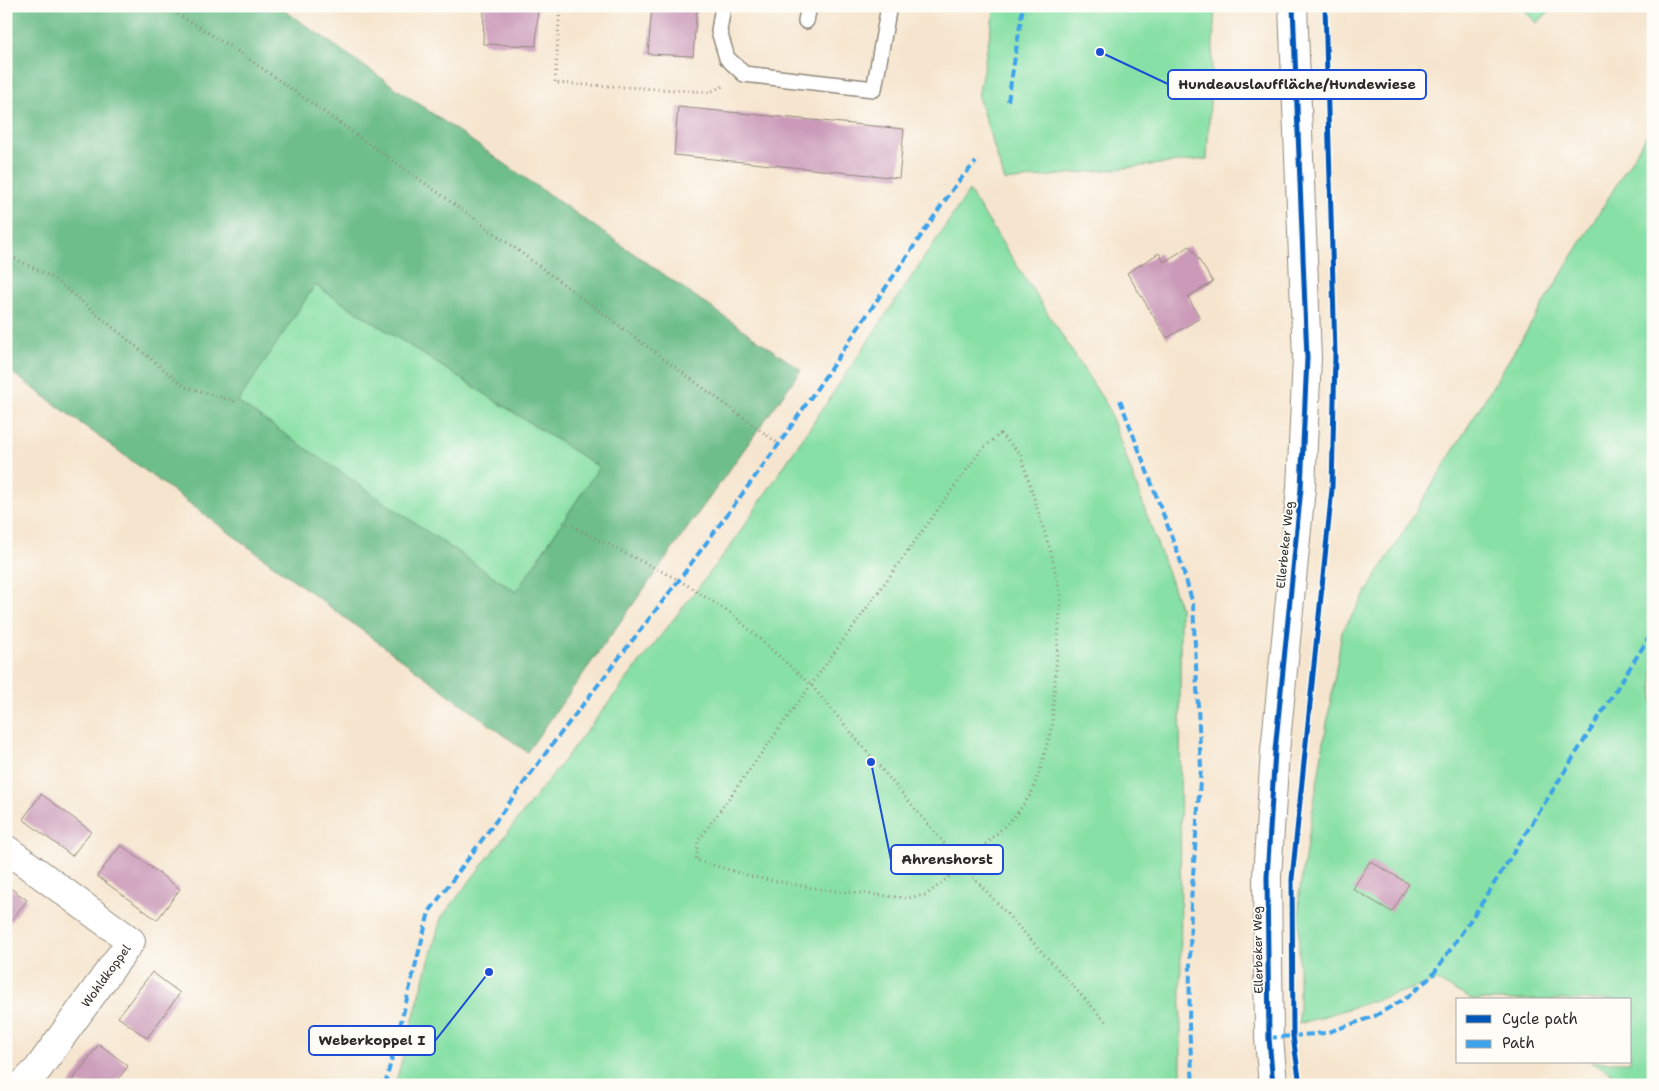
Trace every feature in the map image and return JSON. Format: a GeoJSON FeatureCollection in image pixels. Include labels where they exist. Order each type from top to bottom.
{"type":"FeatureCollection","features":[{"type":"Feature","properties":{"kind":"street","name":"Ellerbeker Weg"},"geometry":{"type":"LineString","coordinates":[[1273,1085],[1269,1038],[1267,877],[1275,752],[1301,488],[1307,358],[1293,6]]}},
{"type":"Feature","properties":{"kind":"street","name":"Wohldkoppel"},"geometry":{"type":"LineString","coordinates":[[6,850],[131,941],[38,1068],[22,1085]]}},
{"type":"Feature","properties":{"kind":"lane"},"geometry":{"type":"LineString","coordinates":[[723,6],[719,31],[727,58],[744,74],[874,89],[889,6]]}},
{"type":"Feature","properties":{"kind":"path"},"geometry":{"type":"LineString","coordinates":[[165,6],[236,50],[470,215],[779,444]]}},
{"type":"Feature","properties":{"kind":"path"},"geometry":{"type":"LineString","coordinates":[[560,6],[555,83],[710,92],[744,74]]}},
{"type":"Feature","properties":{"kind":"path"},"geometry":{"type":"LineString","coordinates":[[6,254],[53,278],[185,387],[237,402]]}},
{"type":"Feature","properties":{"kind":"path"},"geometry":{"type":"LineString","coordinates":[[1000,434],[1020,453],[1051,554],[1061,596],[1052,725],[1032,794],[1016,815],[963,866],[926,895],[906,898],[820,889],[753,877],[696,860],[698,841],[812,686],[982,450],[1000,434]]}},
{"type":"Feature","properties":{"kind":"path"},"geometry":{"type":"LineString","coordinates":[[563,522],[679,580],[732,614],[812,686],[963,866],[1107,1023]]}},
{"type":"Feature","properties":{"kind":"green space"},"geometry":{"type":"Polygon","coordinates":[[[6,6],[278,6],[801,370],[527,752],[6,368],[6,6]],[[315,285],[238,402],[516,592],[599,467],[315,285]]]}},
{"type":"Feature","properties":{"kind":"green space"},"geometry":{"type":"Polygon","coordinates":[[[995,6],[1215,6],[1207,159],[1005,181],[978,97],[995,6]]]}},
{"type":"Feature","properties":{"kind":"green space"},"geometry":{"type":"Polygon","coordinates":[[[1519,6],[1555,6],[1537,23],[1519,6]]]}},
{"type":"Feature","properties":{"kind":"green space"},"geometry":{"type":"Polygon","coordinates":[[[1653,125],[1653,1085],[1634,1085],[1595,1064],[1632,1064],[1632,998],[1469,998],[1437,981],[1299,1024],[1299,894],[1342,632],[1653,125]]]}},
{"type":"Feature","properties":{"kind":"green space"},"geometry":{"type":"Polygon","coordinates":[[[969,191],[1108,407],[1180,607],[1181,1085],[395,1085],[441,918],[729,548],[969,191]]]}},
{"type":"Feature","properties":{"kind":"green space"},"geometry":{"type":"Polygon","coordinates":[[[315,285],[599,467],[516,592],[237,402],[315,285]]]}},
{"type":"Feature","properties":{"kind":"building"},"geometry":{"type":"Polygon","coordinates":[[[484,6],[538,6],[536,46],[483,44],[484,6]]]}},
{"type":"Feature","properties":{"kind":"building"},"geometry":{"type":"Polygon","coordinates":[[[652,6],[697,6],[693,56],[648,54],[652,6]]]}},
{"type":"Feature","properties":{"kind":"building"},"geometry":{"type":"Polygon","coordinates":[[[678,107],[904,129],[899,178],[674,155],[678,107]]]}},
{"type":"Feature","properties":{"kind":"building"},"geometry":{"type":"Polygon","coordinates":[[[1190,246],[1213,282],[1188,297],[1200,318],[1167,338],[1127,273],[1159,253],[1164,262],[1190,246]]]}},
{"type":"Feature","properties":{"kind":"building"},"geometry":{"type":"Polygon","coordinates":[[[41,794],[91,831],[72,856],[23,819],[41,794]]]}},
{"type":"Feature","properties":{"kind":"building"},"geometry":{"type":"Polygon","coordinates":[[[121,845],[180,889],[157,920],[97,876],[121,845]]]}},
{"type":"Feature","properties":{"kind":"building"},"geometry":{"type":"Polygon","coordinates":[[[1370,861],[1409,884],[1392,912],[1353,889],[1370,861]]]}},
{"type":"Feature","properties":{"kind":"building"},"geometry":{"type":"Polygon","coordinates":[[[6,885],[27,900],[8,925],[6,924],[6,885]]]}},
{"type":"Feature","properties":{"kind":"building"},"geometry":{"type":"Polygon","coordinates":[[[152,972],[180,993],[147,1038],[118,1017],[152,972]]]}},
{"type":"Feature","properties":{"kind":"building"},"geometry":{"type":"Polygon","coordinates":[[[99,1044],[128,1066],[114,1085],[69,1085],[99,1044]]]}},
{"type":"Feature","properties":{"kind":"marked path"},"geometry":{"type":"LineString","coordinates":[[1008,101],[1023,6]]}},
{"type":"Feature","properties":{"kind":"marked path"},"geometry":{"type":"LineString","coordinates":[[385,1085],[429,912],[551,746],[679,580],[779,444],[957,183],[976,162]]}},
{"type":"Feature","properties":{"kind":"marked path"},"geometry":{"type":"LineString","coordinates":[[1120,400],[1179,556],[1193,604],[1201,768],[1191,902],[1189,1026],[1193,1085]]}},
{"type":"Feature","properties":{"kind":"marked path"},"geometry":{"type":"LineString","coordinates":[[1269,1038],[1326,1033],[1375,1016],[1406,998],[1432,976],[1478,909],[1653,631]]}},
{"type":"Feature","properties":{"kind":"cycle path"},"geometry":{"type":"LineString","coordinates":[[1273,1085],[1269,1038],[1267,877],[1275,751],[1301,488],[1307,358],[1293,6]]}},
{"type":"Feature","properties":{"kind":"cycle path"},"geometry":{"type":"LineString","coordinates":[[1300,1085],[1293,1036],[1292,879],[1332,489],[1335,354],[1325,6]]}},
{"type":"Feature","properties":{"kind":"place","name":"Hundeauslauffläche/Hundewiese"},"geometry":{"type":"Point","coordinates":[1100,52]}},
{"type":"Feature","properties":{"kind":"place","name":"Ahrenshorst"},"geometry":{"type":"Point","coordinates":[871,762]}},
{"type":"Feature","properties":{"kind":"place","name":"Weberkoppel I"},"geometry":{"type":"Point","coordinates":[489,972]}}]}
